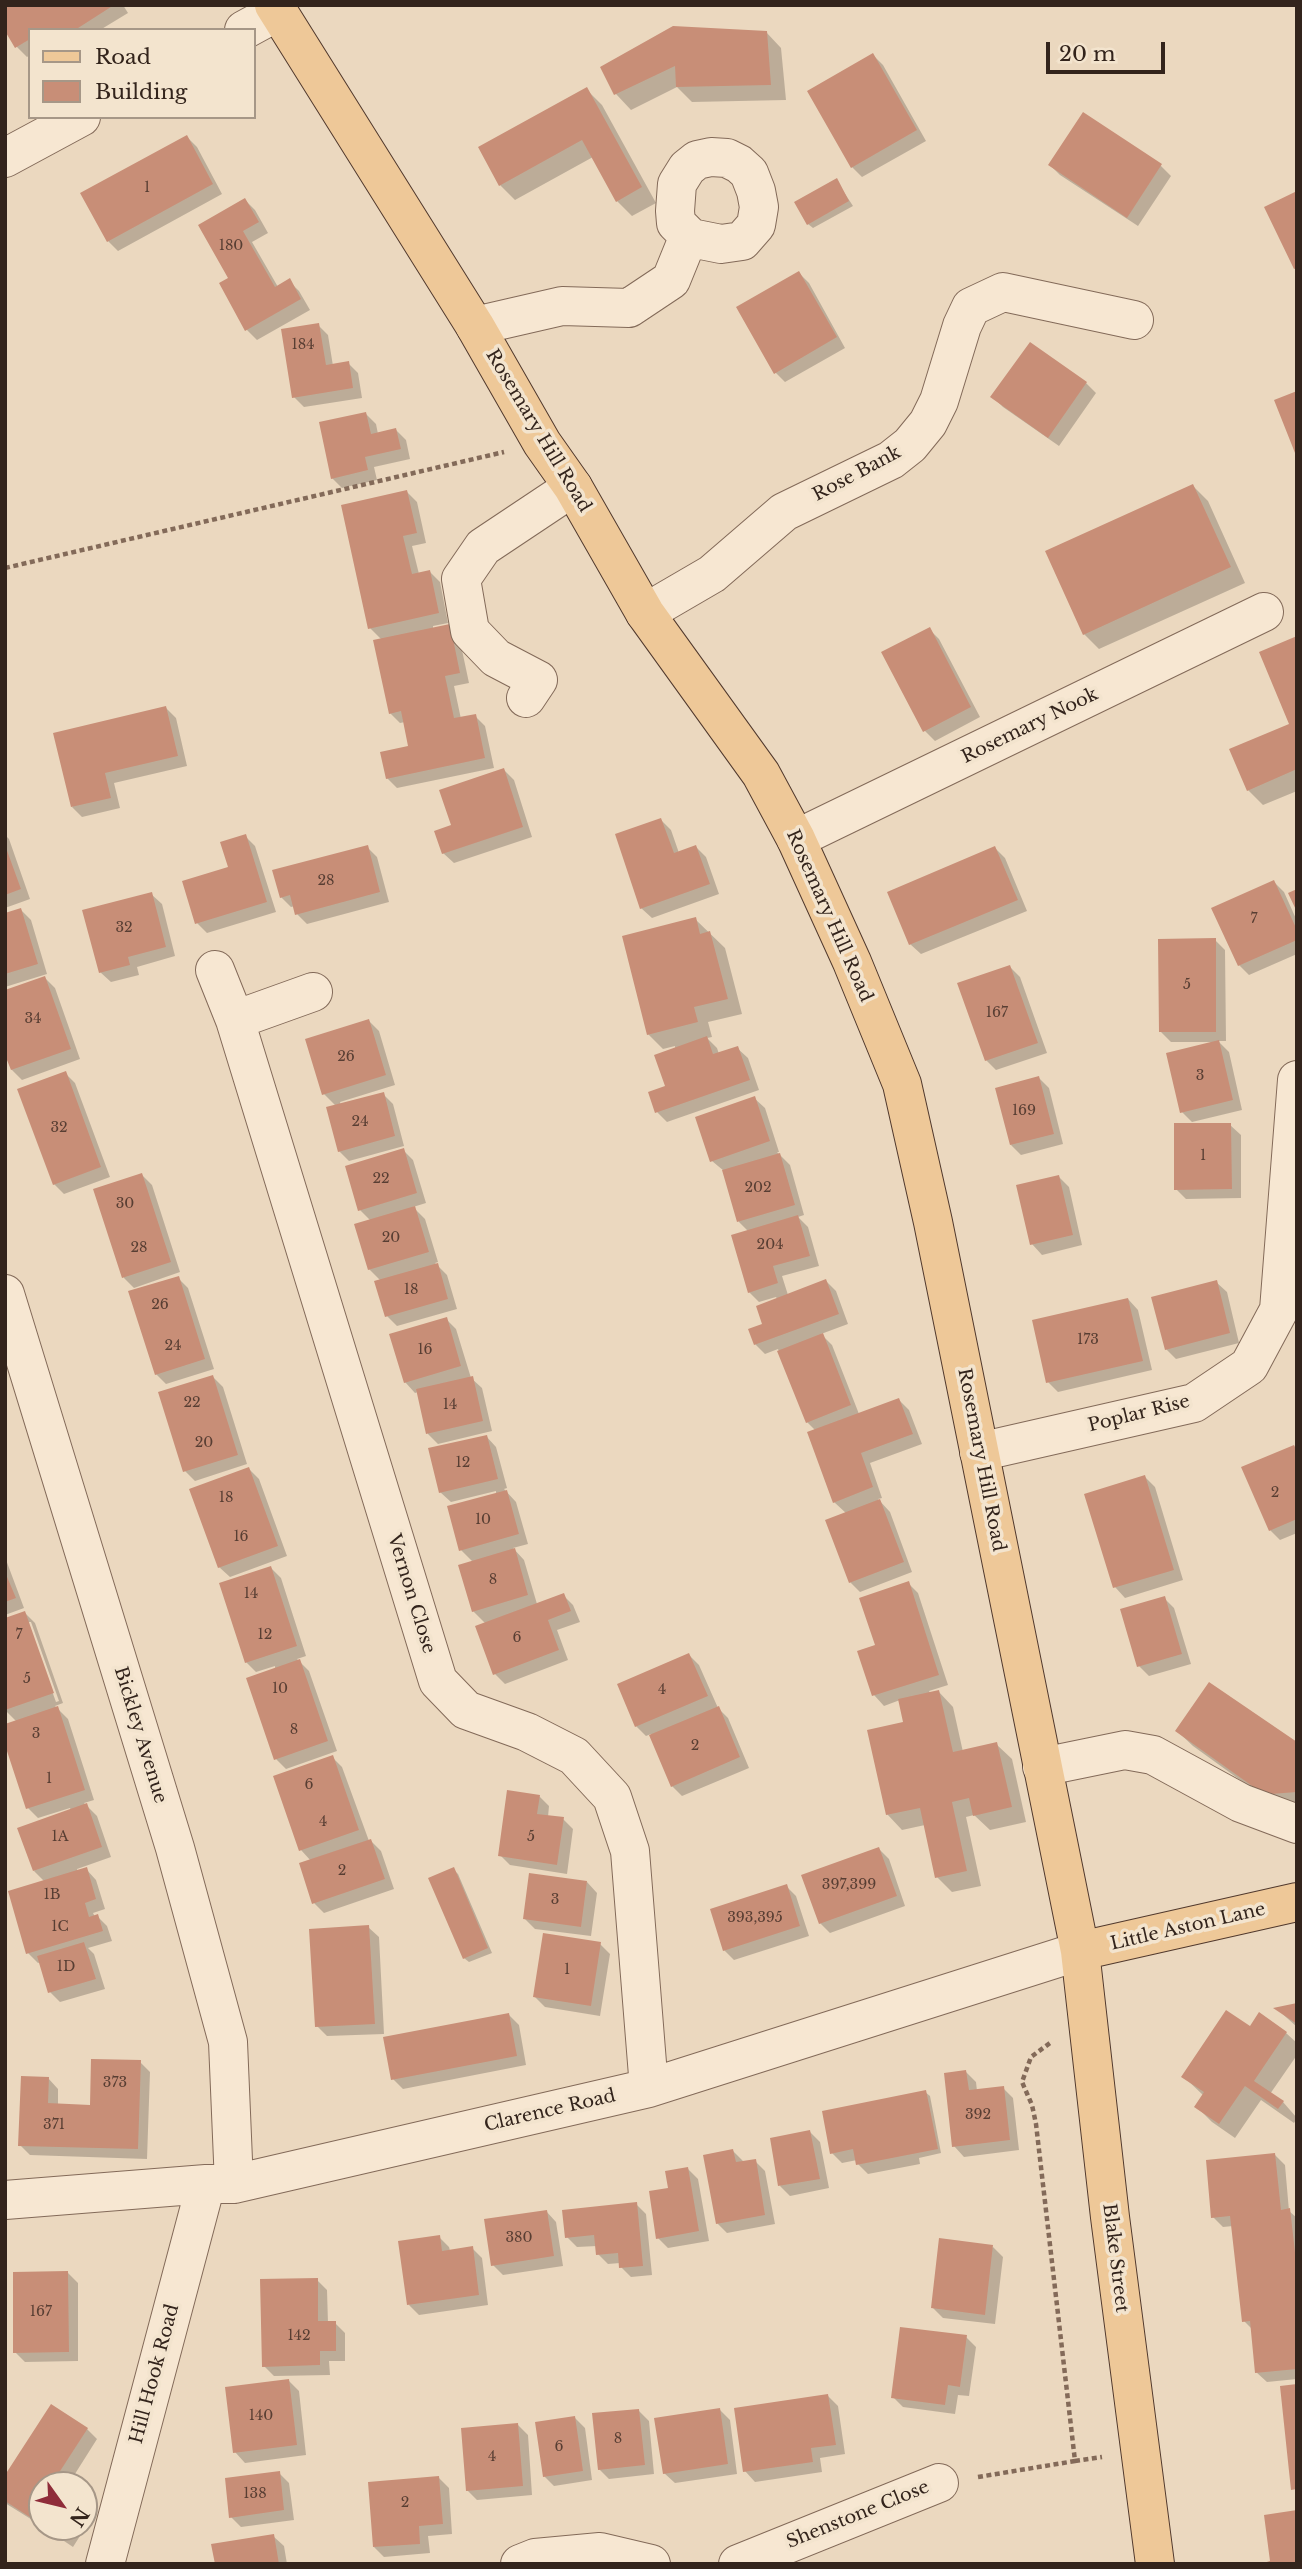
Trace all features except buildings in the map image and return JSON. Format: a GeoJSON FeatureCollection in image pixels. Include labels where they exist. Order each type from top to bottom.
{"type":"FeatureCollection","features":[{"type":"Feature","properties":{"kind":"main road","name":"Rosemary Hill Road"},"geometry":{"type":"LineString","coordinates":[[276,8],[475,326],[542,443],[573,487],[645,613],[761,774],[796,839],[852,962],[902,1084],[933,1222],[1080,1951]]}},
{"type":"Feature","properties":{"kind":"main road","name":"Little Aston Lane"},"geometry":{"type":"LineString","coordinates":[[1080,1951],[1297,1902]]}},
{"type":"Feature","properties":{"kind":"main road","name":"Blake Street"},"geometry":{"type":"LineString","coordinates":[[1080,1951],[1110,2217],[1155,2564]]}},
{"type":"Feature","properties":{"kind":"street"},"geometry":{"type":"LineString","coordinates":[[247,28],[276,8]]}},
{"type":"Feature","properties":{"kind":"street"},"geometry":{"type":"LineString","coordinates":[[5,158],[77,119]]}},
{"type":"Feature","properties":{"kind":"street"},"geometry":{"type":"LineString","coordinates":[[475,326],[562,306],[629,307],[671,280],[691,238]]}},
{"type":"Feature","properties":{"kind":"street","name":"Rose Bank"},"geometry":{"type":"LineString","coordinates":[[645,613],[712,574],[784,512],[891,460],[910,445],[928,423],[939,401],[962,326],[971,307],[1003,292],[1134,320]]}},
{"type":"Feature","properties":{"kind":"street"},"geometry":{"type":"LineString","coordinates":[[526,698],[538,680],[496,658],[470,631],[461,579],[483,547],[573,487]]}},
{"type":"Feature","properties":{"kind":"street","name":"Rosemary Nook"},"geometry":{"type":"LineString","coordinates":[[796,839],[1265,612]]}},
{"type":"Feature","properties":{"kind":"street","name":"Vernon Close"},"geometry":{"type":"LineString","coordinates":[[215,970],[235,1020],[438,1681],[466,1710],[527,1732],[574,1756],[612,1797],[630,1851],[649,2088]]}},
{"type":"Feature","properties":{"kind":"street"},"geometry":{"type":"LineString","coordinates":[[235,1020],[313,992]]}},
{"type":"Feature","properties":{"kind":"street","name":"Poplar Rise"},"geometry":{"type":"LineString","coordinates":[[979,1452],[1194,1403],[1249,1366],[1279,1310],[1297,1080]]}},
{"type":"Feature","properties":{"kind":"street","name":"Bickley Avenue"},"geometry":{"type":"LineString","coordinates":[[5,1294],[175,1848],[228,2042],[220,2184]]}},
{"type":"Feature","properties":{"kind":"street"},"geometry":{"type":"LineString","coordinates":[[1042,1767],[1125,1750],[1153,1755],[1241,1803],[1297,1824]]}},
{"type":"Feature","properties":{"kind":"street","name":"Clarence Road"},"geometry":{"type":"LineString","coordinates":[[5,2200],[220,2184],[649,2088],[1080,1951]]}},
{"type":"Feature","properties":{"kind":"street","name":"Hill Hook Road"},"geometry":{"type":"LineString","coordinates":[[105,2564],[220,2184]]}},
{"type":"Feature","properties":{"kind":"street","name":"Shenstone Close"},"geometry":{"type":"LineString","coordinates":[[738,2564],[939,2483]]}},
{"type":"Feature","properties":{"kind":"street"},"geometry":{"type":"LineString","coordinates":[[520,2564],[535,2558],[600,2552],[651,2564]]}},
{"type":"Feature","properties":{"kind":"path"},"geometry":{"type":"LineString","coordinates":[[5,568],[542,443]]}},
{"type":"Feature","properties":{"kind":"path"},"geometry":{"type":"LineString","coordinates":[[939,2483],[1075,2461],[1036,2124],[1032,2105],[1022,2082],[1031,2057],[1087,2017]]}}]}
